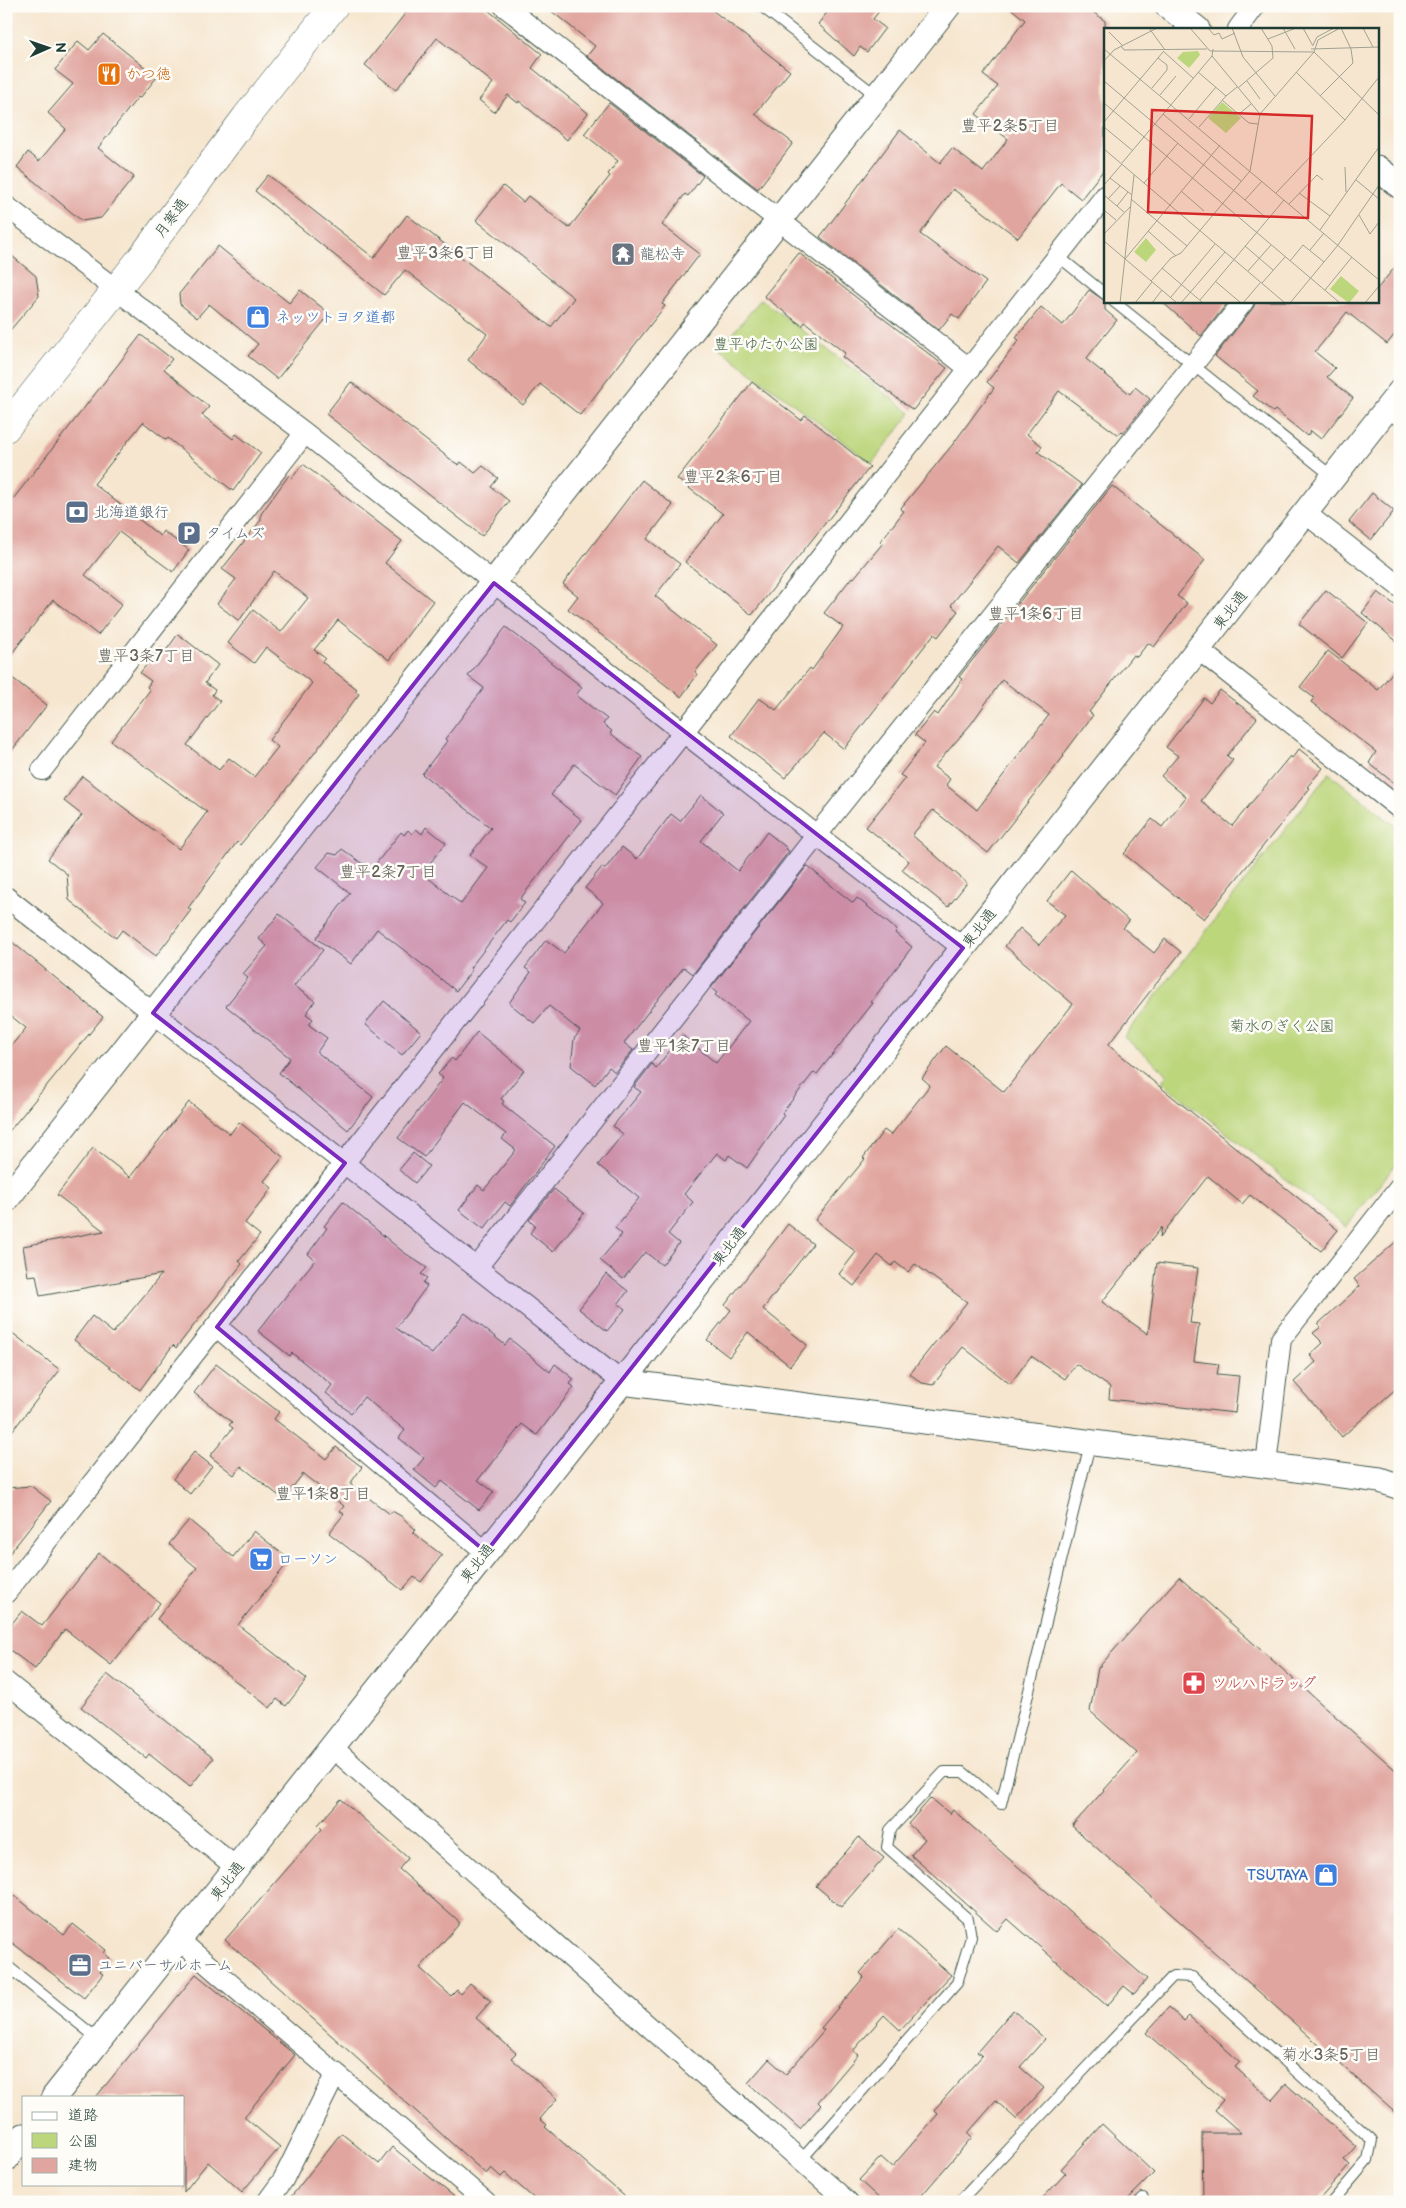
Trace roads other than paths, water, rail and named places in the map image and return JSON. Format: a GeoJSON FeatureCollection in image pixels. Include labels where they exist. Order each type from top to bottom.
{"type":"FeatureCollection","features":[{"type":"Feature","properties":{"kind":"highway","name":"月寒通"},"geometry":{"type":"LineString","coordinates":[[6,428],[117,290],[246,117],[334,6]]}},
{"type":"Feature","properties":{"kind":"street"},"geometry":{"type":"LineString","coordinates":[[504,6],[970,369]]}},
{"type":"Feature","properties":{"kind":"street"},"geometry":{"type":"LineString","coordinates":[[6,1200],[948,6]]}},
{"type":"Feature","properties":{"kind":"street"},"geometry":{"type":"LineString","coordinates":[[1168,6],[1196,28]]}},
{"type":"Feature","properties":{"kind":"street"},"geometry":{"type":"LineString","coordinates":[[1239,28],[1255,6]]}},
{"type":"Feature","properties":{"kind":"street"},"geometry":{"type":"LineString","coordinates":[[1378,169],[1400,186]]}},
{"type":"Feature","properties":{"kind":"street"},"geometry":{"type":"LineString","coordinates":[[6,1593],[1104,197]]}},
{"type":"Feature","properties":{"kind":"street"},"geometry":{"type":"LineString","coordinates":[[6,206],[305,433],[683,732],[962,948]]}},
{"type":"Feature","properties":{"kind":"street"},"geometry":{"type":"LineString","coordinates":[[478,1266],[816,836],[1243,302]]}},
{"type":"Feature","properties":{"kind":"street","name":"東北通"},"geometry":{"type":"LineString","coordinates":[[55,2096],[98,2039],[180,1941],[622,1382],[1305,513],[1395,408]]}},
{"type":"Feature","properties":{"kind":"street"},"geometry":{"type":"LineString","coordinates":[[42,770],[305,433]]}},
{"type":"Feature","properties":{"kind":"street"},"geometry":{"type":"LineString","coordinates":[[1305,513],[1400,587]]}},
{"type":"Feature","properties":{"kind":"street"},"geometry":{"type":"LineString","coordinates":[[1199,650],[1400,809]]}},
{"type":"Feature","properties":{"kind":"street"},"geometry":{"type":"LineString","coordinates":[[6,898],[478,1266],[622,1382],[1380,1480],[1400,1487]]}},
{"type":"Feature","properties":{"kind":"street"},"geometry":{"type":"LineString","coordinates":[[1266,1465],[1281,1339],[1397,1196]]}},
{"type":"Feature","properties":{"kind":"street"},"geometry":{"type":"LineString","coordinates":[[217,1327],[486,1552]]}},
{"type":"Feature","properties":{"kind":"street"},"geometry":{"type":"LineString","coordinates":[[6,1682],[237,1868]]}},
{"type":"Feature","properties":{"kind":"street"},"geometry":{"type":"LineString","coordinates":[[332,1748],[848,2202]]}},
{"type":"Feature","properties":{"kind":"street"},"geometry":{"type":"LineString","coordinates":[[180,1941],[486,2202]]}},
{"type":"Feature","properties":{"kind":"street"},"geometry":{"type":"LineString","coordinates":[[268,2202],[284,2180],[336,2073]]}},
{"type":"Feature","properties":{"kind":"street"},"geometry":{"type":"LineString","coordinates":[[6,2159],[22,2139]]}},
{"type":"Feature","properties":{"kind":"lane"},"geometry":{"type":"LineString","coordinates":[[761,6],[877,96]]}},
{"type":"Feature","properties":{"kind":"lane"},"geometry":{"type":"LineString","coordinates":[[1058,256],[1104,293]]}},
{"type":"Feature","properties":{"kind":"lane"},"geometry":{"type":"LineString","coordinates":[[1114,302],[1334,478]]}},
{"type":"Feature","properties":{"kind":"lane"},"geometry":{"type":"LineString","coordinates":[[801,2160],[956,1983],[971,1937],[968,1919],[887,1848],[890,1830],[944,1772],[963,1772],[1001,1804],[1090,1444]]}},
{"type":"Feature","properties":{"kind":"lane"},"geometry":{"type":"LineString","coordinates":[[6,1965],[98,2039]]}},
{"type":"Feature","properties":{"kind":"lane"},"geometry":{"type":"LineString","coordinates":[[959,2202],[1173,1976],[1192,1977],[1372,2140],[1368,2160],[1332,2202]]}},
{"type":"Feature","properties":{"kind":"place","name":"かつ徳"},"geometry":{"type":"Point","coordinates":[109,74]}},
{"type":"Feature","properties":{"kind":"place","name":"龍松寺"},"geometry":{"type":"Point","coordinates":[623,254]}},
{"type":"Feature","properties":{"kind":"place","name":"ネッツトヨタ道都"},"geometry":{"type":"Point","coordinates":[258,317]}},
{"type":"Feature","properties":{"kind":"place","name":"北海道銀行"},"geometry":{"type":"Point","coordinates":[77,512]}},
{"type":"Feature","properties":{"kind":"place","name":"タイムズ"},"geometry":{"type":"Point","coordinates":[189,533]}},
{"type":"Feature","properties":{"kind":"place","name":"ローソン"},"geometry":{"type":"Point","coordinates":[261,1559]}},
{"type":"Feature","properties":{"kind":"place","name":"ツルハドラッグ"},"geometry":{"type":"Point","coordinates":[1194,1683]}},
{"type":"Feature","properties":{"kind":"place","name":"TSUTAYA"},"geometry":{"type":"Point","coordinates":[1326,1875]}},
{"type":"Feature","properties":{"kind":"place","name":"ユニバーサルホーム"},"geometry":{"type":"Point","coordinates":[80,1965]}},
{"type":"Feature","properties":{"kind":"district","name":"豊平2条5丁目"},"geometry":{"type":"Point","coordinates":[1010,125]}},
{"type":"Feature","properties":{"kind":"district","name":"豊平3条6丁目"},"geometry":{"type":"Point","coordinates":[446,252]}},
{"type":"Feature","properties":{"kind":"district","name":"豊平2条6丁目"},"geometry":{"type":"Point","coordinates":[733,476]}},
{"type":"Feature","properties":{"kind":"district","name":"豊平1条6丁目"},"geometry":{"type":"Point","coordinates":[1036,613]}},
{"type":"Feature","properties":{"kind":"district","name":"豊平3条7丁目"},"geometry":{"type":"Point","coordinates":[146,655]}},
{"type":"Feature","properties":{"kind":"district","name":"豊平2条7丁目"},"geometry":{"type":"Point","coordinates":[388,871]}},
{"type":"Feature","properties":{"kind":"district","name":"豊平1条7丁目"},"geometry":{"type":"Point","coordinates":[684,1045]}},
{"type":"Feature","properties":{"kind":"district","name":"豊平1条8丁目"},"geometry":{"type":"Point","coordinates":[323,1493]}},
{"type":"Feature","properties":{"kind":"district","name":"菊水3条5丁目"},"geometry":{"type":"Point","coordinates":[1331,2054]}},
{"type":"Feature","properties":{"kind":"park label","name":"豊平ゆたか公園"},"geometry":{"type":"Point","coordinates":[766,344]}},
{"type":"Feature","properties":{"kind":"park label","name":"菊水のぎく公園"},"geometry":{"type":"Point","coordinates":[1282,1026]}}]}
